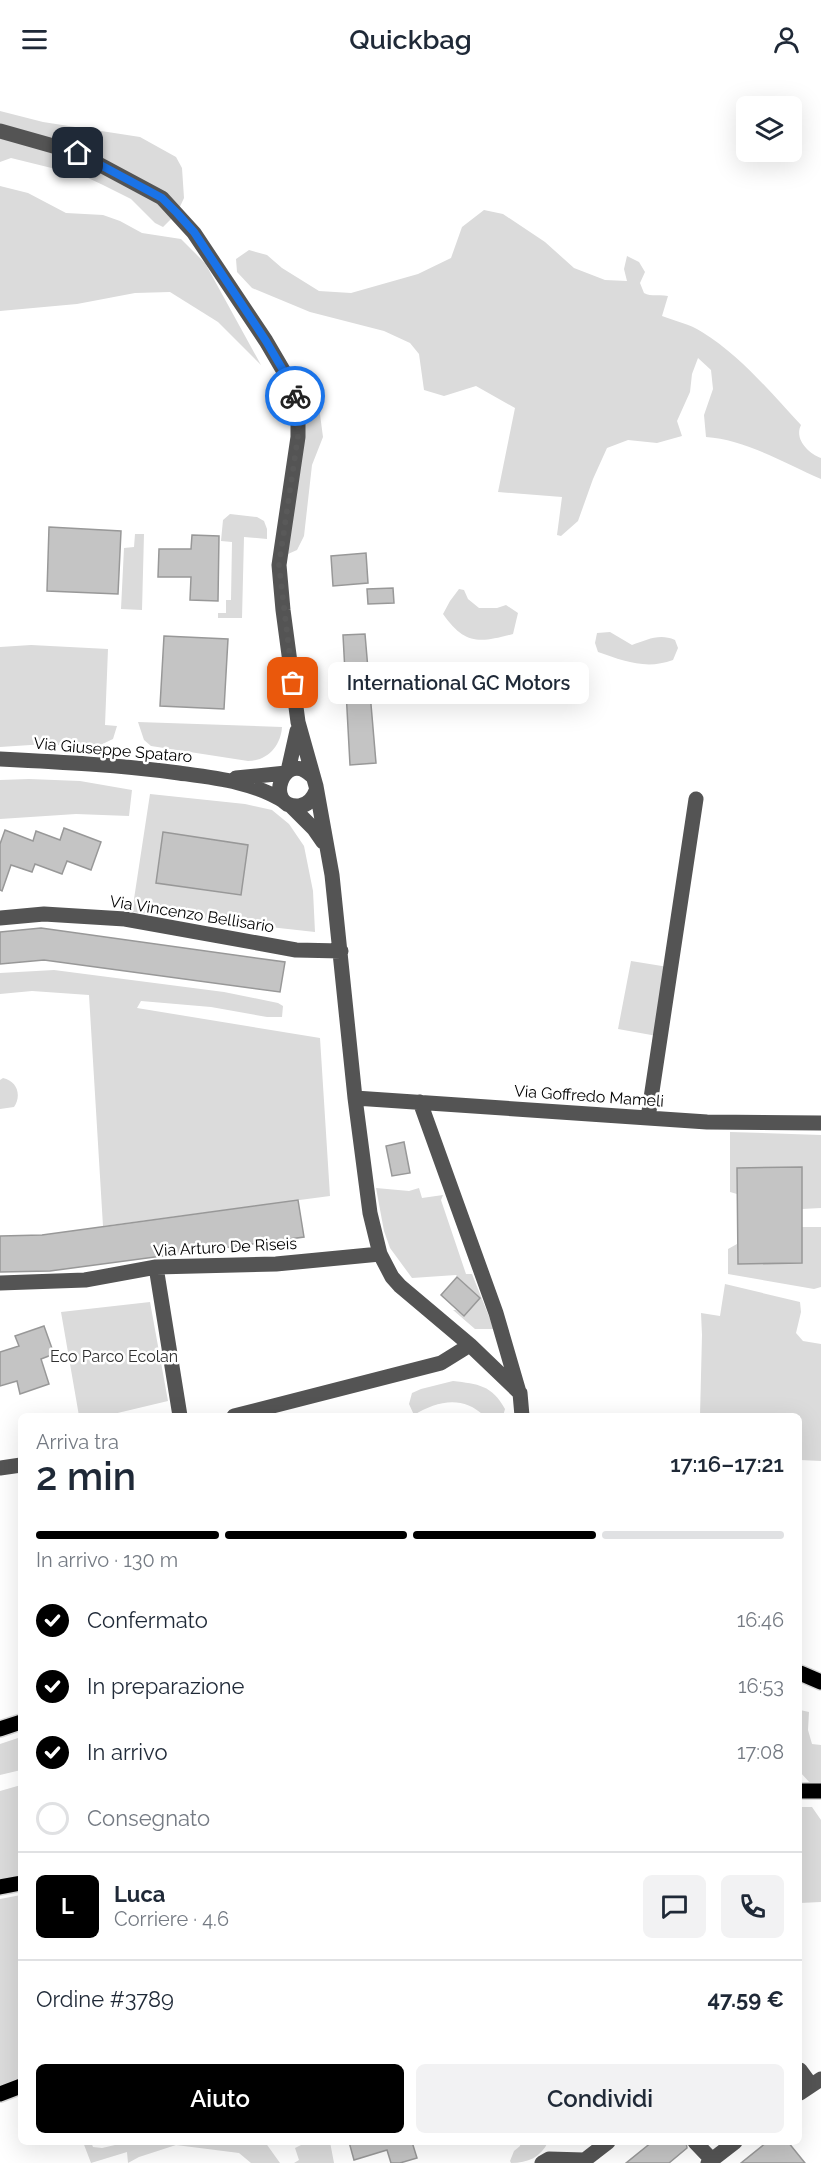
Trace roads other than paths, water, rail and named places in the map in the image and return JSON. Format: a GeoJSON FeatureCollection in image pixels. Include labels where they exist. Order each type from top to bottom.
{"type":"FeatureCollection","features":[{"type":"Feature","properties":{"kind":"main road"},"geometry":{"type":"LineString","coordinates":[[802,1674],[821,1682]]}},
{"type":"Feature","properties":{"kind":"main road"},"geometry":{"type":"LineString","coordinates":[[0,1729],[18,1723]]}},
{"type":"Feature","properties":{"kind":"main road"},"geometry":{"type":"LineString","coordinates":[[802,1791],[821,1791]]}},
{"type":"Feature","properties":{"kind":"main road"},"geometry":{"type":"LineString","coordinates":[[0,1887],[18,1884]]}},
{"type":"Feature","properties":{"kind":"main road"},"geometry":{"type":"LineString","coordinates":[[0,2094],[18,2087]]}},
{"type":"Feature","properties":{"kind":"street"},"geometry":{"type":"LineString","coordinates":[[0,131],[78,153],[162,198],[194,232],[266,341],[290,382],[298,408],[298,436],[279,565],[298,722],[314,784],[327,850],[341,951],[355,1098],[370,1213],[380,1254],[400,1286],[470,1345],[520,1393]]}},
{"type":"Feature","properties":{"kind":"street"},"geometry":{"type":"LineString","coordinates":[[287,772],[304,770],[314,784],[314,797],[306,804],[296,806],[288,803],[282,798],[279,787],[287,772],[295,747],[298,722]]}},
{"type":"Feature","properties":{"kind":"street","name":"Via Giuseppe Spataro"},"geometry":{"type":"LineString","coordinates":[[0,759],[131,766],[224,779],[268,792],[288,803],[314,829],[327,850]]}},
{"type":"Feature","properties":{"kind":"street","name":"Via Giuseppe Spataro"},"geometry":{"type":"LineString","coordinates":[[224,779],[267,777],[287,772]]}},
{"type":"Feature","properties":{"kind":"street"},"geometry":{"type":"LineString","coordinates":[[648,1118],[696,799]]}},
{"type":"Feature","properties":{"kind":"street","name":"Via Vincenzo Bellisario"},"geometry":{"type":"LineString","coordinates":[[0,918],[44,914],[125,919],[296,950],[341,951]]}},
{"type":"Feature","properties":{"kind":"street","name":"Via Goffredo Mameli"},"geometry":{"type":"LineString","coordinates":[[355,1098],[707,1122],[821,1123]]}},
{"type":"Feature","properties":{"kind":"street"},"geometry":{"type":"LineString","coordinates":[[420,1102],[496,1313],[520,1393],[522,1413]]}},
{"type":"Feature","properties":{"kind":"street","name":"Via Arturo De Riseis"},"geometry":{"type":"LineString","coordinates":[[0,1283],[84,1280],[156,1267],[276,1264],[380,1254]]}},
{"type":"Feature","properties":{"kind":"street"},"geometry":{"type":"LineString","coordinates":[[156,1267],[180,1413]]}},
{"type":"Feature","properties":{"kind":"street"},"geometry":{"type":"LineString","coordinates":[[246,1413],[441,1363],[470,1345]]}},
{"type":"Feature","properties":{"kind":"street"},"geometry":{"type":"LineString","coordinates":[[0,1468],[18,1465]]}},
{"type":"Feature","properties":{"kind":"street"},"geometry":{"type":"LineString","coordinates":[[802,2073],[811,2086]]}},
{"type":"Feature","properties":{"kind":"street"},"geometry":{"type":"LineString","coordinates":[[542,2163],[549,2159],[583,2162],[604,2145]]}},
{"type":"Feature","properties":{"kind":"street"},"geometry":{"type":"LineString","coordinates":[[697,2145],[710,2162],[731,2145]]}},
{"type":"Feature","properties":{"kind":"place","name":"International GC Motors"},"geometry":{"type":"Point","coordinates":[293,683]}},
{"type":"Feature","properties":{"kind":"park label","name":"Eco Parco Ecolan"},"geometry":{"type":"Point","coordinates":[114,1356]}}]}
